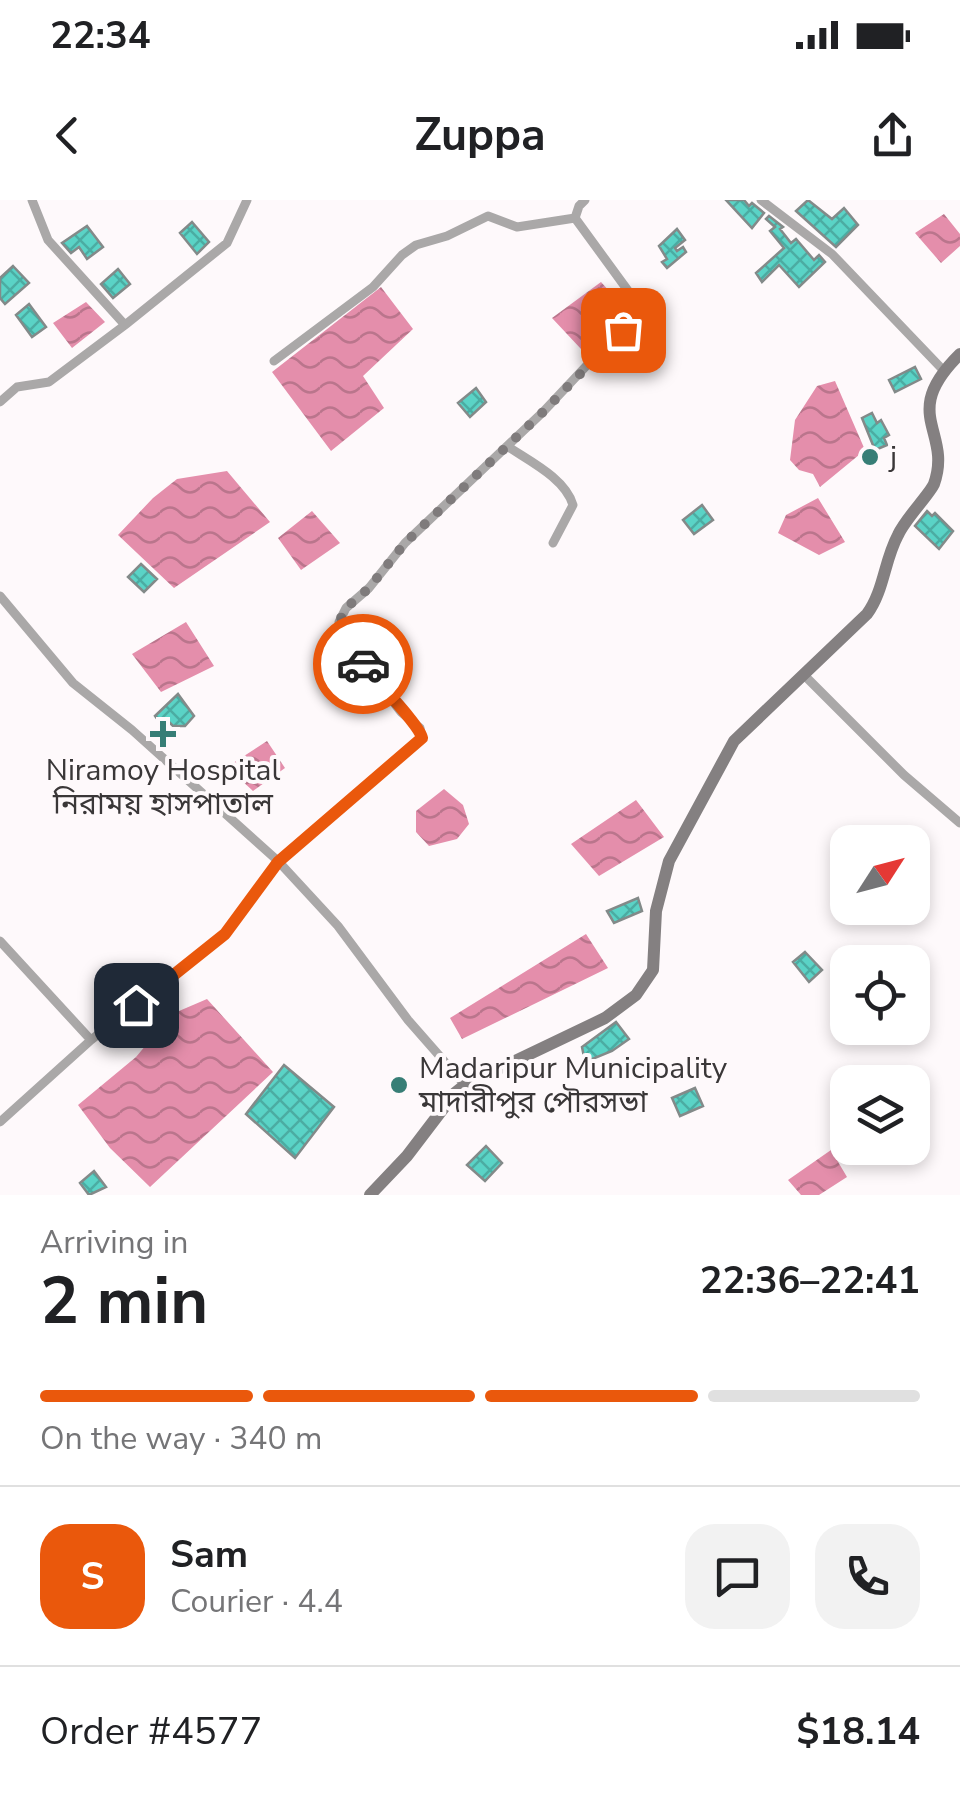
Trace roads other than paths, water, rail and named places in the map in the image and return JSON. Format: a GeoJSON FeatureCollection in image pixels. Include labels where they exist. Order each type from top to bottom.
{"type":"FeatureCollection","features":[{"type":"Feature","properties":{"kind":"street"},"geometry":{"type":"LineString","coordinates":[[32,200],[48,240],[125,325]]}},
{"type":"Feature","properties":{"kind":"street"},"geometry":{"type":"LineString","coordinates":[[0,402],[17,387],[49,382],[227,243],[248,200]]}},
{"type":"Feature","properties":{"kind":"street"},"geometry":{"type":"LineString","coordinates":[[575,218],[585,200]]}},
{"type":"Feature","properties":{"kind":"street"},"geometry":{"type":"LineString","coordinates":[[762,200],[832,254],[945,372]]}},
{"type":"Feature","properties":{"kind":"street"},"geometry":{"type":"LineString","coordinates":[[274,362],[373,287],[402,254],[416,245],[488,216],[516,228],[575,218]]}},
{"type":"Feature","properties":{"kind":"street"},"geometry":{"type":"LineString","coordinates":[[0,1122],[91,1040],[225,934],[278,862],[422,738],[420,728],[402,712],[343,637],[339,622],[346,608],[369,588],[405,543],[638,312],[637,303],[575,218]]}},
{"type":"Feature","properties":{"kind":"street"},"geometry":{"type":"LineString","coordinates":[[370,1195],[465,1085],[605,1018],[636,995],[653,970],[656,910],[669,860],[734,742],[878,599],[897,536],[934,486],[938,454],[928,417],[930,395],[960,354]]}},
{"type":"Feature","properties":{"kind":"street"},"geometry":{"type":"LineString","coordinates":[[507,446],[570,494],[573,505],[553,543]]}},
{"type":"Feature","properties":{"kind":"street"},"geometry":{"type":"LineString","coordinates":[[0,596],[73,683],[132,730],[278,862],[338,926],[408,1020],[465,1085]]}},
{"type":"Feature","properties":{"kind":"street"},"geometry":{"type":"LineString","coordinates":[[804,674],[904,776],[960,823]]}},
{"type":"Feature","properties":{"kind":"street"},"geometry":{"type":"LineString","coordinates":[[0,941],[91,1040]]}},
{"type":"Feature","properties":{"kind":"water"},"geometry":{"type":"Polygon","coordinates":[[[944,214],[960,234],[960,246],[941,263],[915,233],[944,214]]]}},
{"type":"Feature","properties":{"kind":"water"},"geometry":{"type":"Polygon","coordinates":[[[601,282],[628,312],[581,349],[552,318],[601,282]]]}},
{"type":"Feature","properties":{"kind":"water"},"geometry":{"type":"Polygon","coordinates":[[[381,287],[413,329],[363,376],[384,408],[331,451],[272,372],[381,287]]]}},
{"type":"Feature","properties":{"kind":"water"},"geometry":{"type":"Polygon","coordinates":[[[86,302],[105,322],[72,348],[53,323],[86,302]]]}},
{"type":"Feature","properties":{"kind":"water"},"geometry":{"type":"Polygon","coordinates":[[[835,381],[865,450],[820,487],[813,474],[799,470],[790,460],[795,420],[817,386],[835,381]]]}},
{"type":"Feature","properties":{"kind":"water"},"geometry":{"type":"Polygon","coordinates":[[[227,471],[270,522],[174,588],[118,535],[177,479],[227,471]]]}},
{"type":"Feature","properties":{"kind":"water"},"geometry":{"type":"Polygon","coordinates":[[[818,498],[845,542],[819,555],[778,533],[786,515],[818,498]]]}},
{"type":"Feature","properties":{"kind":"water"},"geometry":{"type":"Polygon","coordinates":[[[312,511],[340,543],[301,570],[278,538],[312,511]]]}},
{"type":"Feature","properties":{"kind":"water"},"geometry":{"type":"Polygon","coordinates":[[[186,622],[214,666],[161,692],[132,654],[186,622]]]}},
{"type":"Feature","properties":{"kind":"water"},"geometry":{"type":"Polygon","coordinates":[[[267,741],[285,768],[253,791],[227,767],[267,741]]]}},
{"type":"Feature","properties":{"kind":"water"},"geometry":{"type":"Polygon","coordinates":[[[444,789],[463,805],[469,824],[457,839],[429,846],[416,832],[416,811],[444,789]]]}},
{"type":"Feature","properties":{"kind":"water"},"geometry":{"type":"Polygon","coordinates":[[[636,800],[664,837],[599,876],[571,844],[636,800]]]}},
{"type":"Feature","properties":{"kind":"water"},"geometry":{"type":"Polygon","coordinates":[[[586,934],[608,968],[462,1039],[450,1018],[586,934]]]}},
{"type":"Feature","properties":{"kind":"water"},"geometry":{"type":"Polygon","coordinates":[[[207,999],[273,1072],[150,1187],[110,1148],[78,1105],[136,1057],[172,1014],[207,999]]]}},
{"type":"Feature","properties":{"kind":"water"},"geometry":{"type":"Polygon","coordinates":[[[830,1151],[830,1165],[840,1165],[847,1177],[819,1195],[801,1195],[788,1180],[830,1151]]]}},
{"type":"Feature","properties":{"kind":"place","name":"j"},"geometry":{"type":"Point","coordinates":[870,457]}},
{"type":"Feature","properties":{"kind":"place","name":"Niramoy Hospital নিরাময় হাসপাতাল"},"geometry":{"type":"Point","coordinates":[163,734]}},
{"type":"Feature","properties":{"kind":"place","name":"Madaripur Municipality মাদারীপুর পৌরসভা"},"geometry":{"type":"Point","coordinates":[399,1085]}}]}
